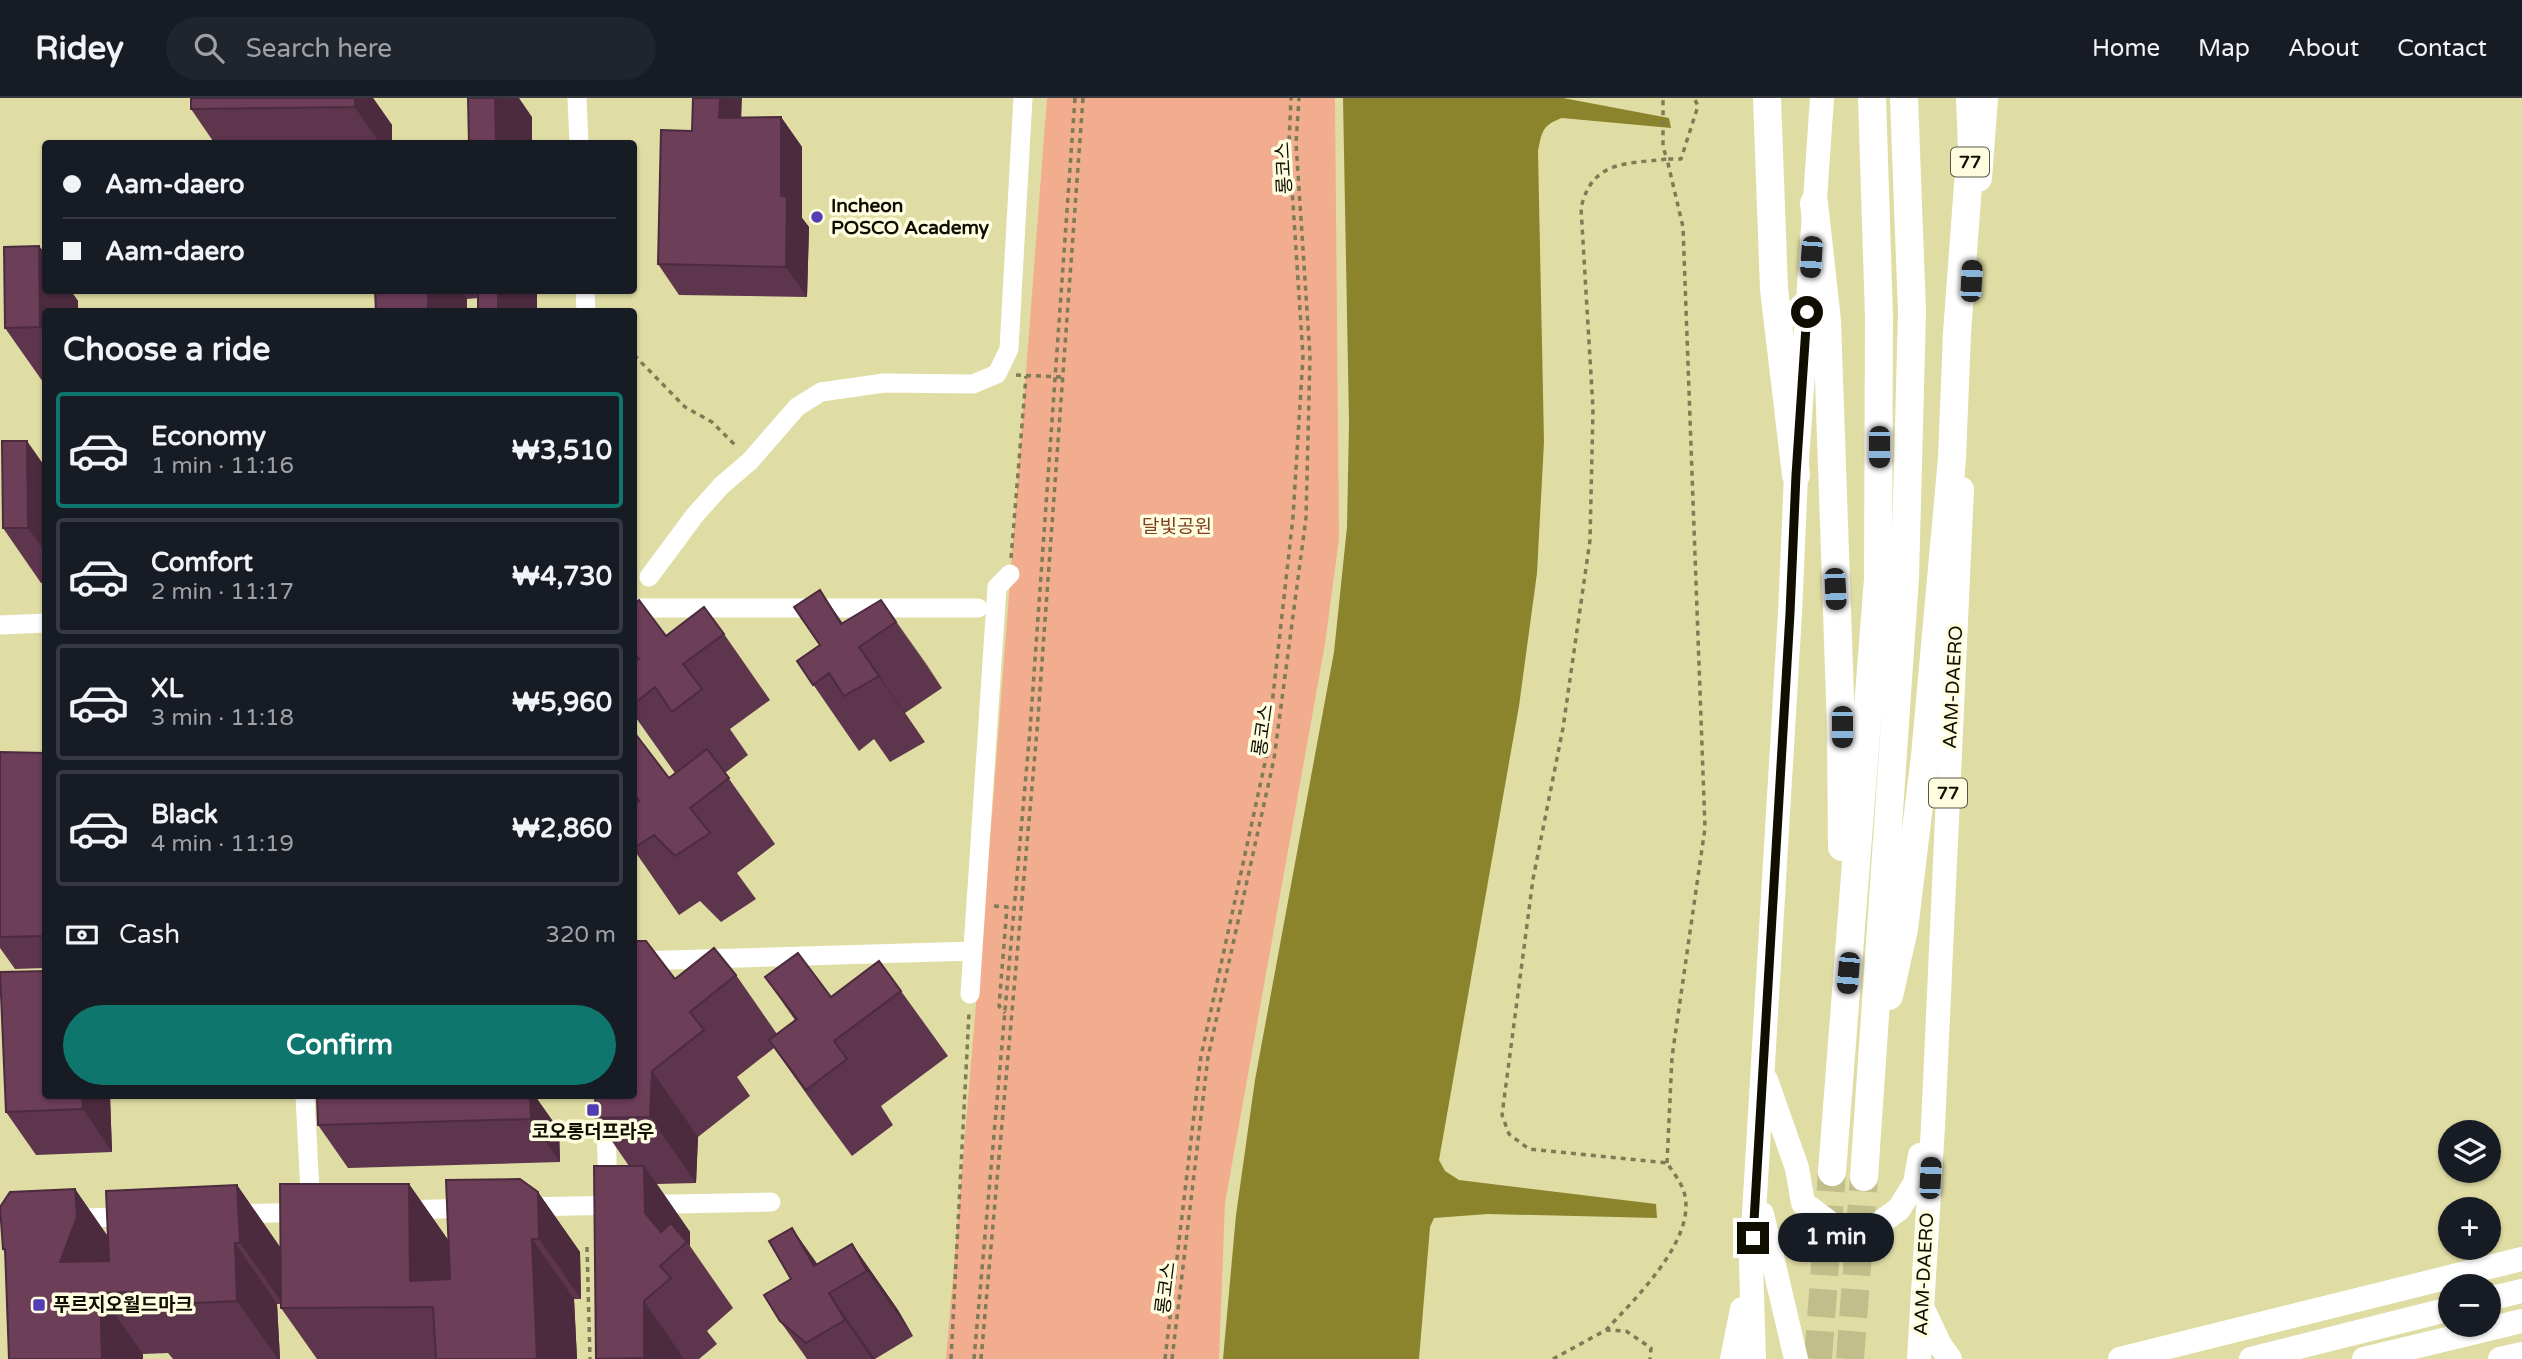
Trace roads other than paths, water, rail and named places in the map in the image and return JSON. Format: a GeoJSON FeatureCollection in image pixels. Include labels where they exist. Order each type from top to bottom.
{"type":"FeatureCollection","features":[{"type":"Feature","properties":{"kind":"highway"},"geometry":{"type":"LineString","coordinates":[[1767,98],[1774,289],[1796,475]]}},
{"type":"Feature","properties":{"kind":"highway"},"geometry":{"type":"LineString","coordinates":[[1832,1172],[1878,579],[1879,316],[1872,98]]}},
{"type":"Feature","properties":{"kind":"highway"},"geometry":{"type":"LineString","coordinates":[[1864,1177],[1905,577],[1912,312],[1904,98]]}},
{"type":"Feature","properties":{"kind":"highway"},"geometry":{"type":"LineString","coordinates":[[1974,226],[1984,98]]}},
{"type":"Feature","properties":{"kind":"highway"},"geometry":{"type":"LineString","coordinates":[[1870,1084],[1904,929],[1925,756],[1952,458],[1956,333],[1970,158]]}},
{"type":"Feature","properties":{"kind":"highway"},"geometry":{"type":"LineString","coordinates":[[1814,203],[1827,321],[1842,727],[1844,1026]]}},
{"type":"Feature","properties":{"kind":"main road"},"geometry":{"type":"LineString","coordinates":[[1754,1359],[1751,1264],[1790,627],[1796,475],[1822,98]]}},
{"type":"Feature","properties":{"kind":"main road","name":"AAM-DAERO"},"geometry":{"type":"LineString","coordinates":[[1919,1359],[1933,1126],[1974,226],[1968,98]]}},
{"type":"Feature","properties":{"kind":"main road"},"geometry":{"type":"LineString","coordinates":[[1763,1073],[1797,1168],[1803,1203],[1838,1229],[1869,1231],[1899,1209],[1915,1183],[1922,1146],[1933,1126]]}},
{"type":"Feature","properties":{"kind":"main road"},"geometry":{"type":"LineString","coordinates":[[1756,1186],[1796,1359]]}},
{"type":"Feature","properties":{"kind":"main road"},"geometry":{"type":"LineString","coordinates":[[2120,1359],[2522,1259]]}},
{"type":"Feature","properties":{"kind":"main road"},"geometry":{"type":"LineString","coordinates":[[1732,1359],[1751,1264]]}},
{"type":"Feature","properties":{"kind":"main road"},"geometry":{"type":"LineString","coordinates":[[2501,1296],[2522,1291]]}},
{"type":"Feature","properties":{"kind":"main road"},"geometry":{"type":"LineString","coordinates":[[1923,1307],[1940,1345],[1950,1359]]}},
{"type":"Feature","properties":{"kind":"main road"},"geometry":{"type":"LineString","coordinates":[[2251,1359],[2438,1312]]}},
{"type":"Feature","properties":{"kind":"main road"},"geometry":{"type":"LineString","coordinates":[[2364,1359],[2522,1321]]}},
{"type":"Feature","properties":{"kind":"main road"},"geometry":{"type":"LineString","coordinates":[[2500,1359],[2522,1353]]}},
{"type":"Feature","properties":{"kind":"street"},"geometry":{"type":"LineString","coordinates":[[577,98],[579,140]]}},
{"type":"Feature","properties":{"kind":"street"},"geometry":{"type":"LineString","coordinates":[[649,577],[695,515],[721,486],[750,461],[797,407],[821,392],[884,383],[973,384],[998,374],[1009,349],[1023,98]]}},
{"type":"Feature","properties":{"kind":"street"},"geometry":{"type":"LineString","coordinates":[[970,994],[997,587],[1010,574]]}},
{"type":"Feature","properties":{"kind":"street"},"geometry":{"type":"LineString","coordinates":[[637,608],[978,608]]}},
{"type":"Feature","properties":{"kind":"street"},"geometry":{"type":"LineString","coordinates":[[0,625],[42,623]]}},
{"type":"Feature","properties":{"kind":"street"},"geometry":{"type":"LineString","coordinates":[[637,961],[973,951]]}},
{"type":"Feature","properties":{"kind":"street"},"geometry":{"type":"LineString","coordinates":[[215,1214],[318,1212],[305,1099]]}},
{"type":"Feature","properties":{"kind":"street"},"geometry":{"type":"LineString","coordinates":[[606,1099],[609,1212]]}},
{"type":"Feature","properties":{"kind":"street"},"geometry":{"type":"LineString","coordinates":[[379,1210],[494,1208],[609,1212],[771,1202]]}},
{"type":"Feature","properties":{"kind":"street"},"geometry":{"type":"LineString","coordinates":[[50,1219],[146,1216]]}},
{"type":"Feature","properties":{"kind":"tunnel"},"geometry":{"type":"LineString","coordinates":[[1818,1359],[1832,1172]]}},
{"type":"Feature","properties":{"kind":"tunnel"},"geometry":{"type":"LineString","coordinates":[[1850,1359],[1864,1177]]}},
{"type":"Feature","properties":{"kind":"place","name":"Incheon POSCO Academy"},"geometry":{"type":"Point","coordinates":[817,217]}},
{"type":"Feature","properties":{"kind":"place","name":"코오롱더프라우"},"geometry":{"type":"Point","coordinates":[593,1110]}},
{"type":"Feature","properties":{"kind":"place","name":"푸르지오월드마크"},"geometry":{"type":"Point","coordinates":[39,1305]}},
{"type":"Feature","properties":{"kind":"park label","name":"달빛공원"},"geometry":{"type":"Point","coordinates":[1177,527]}}]}
